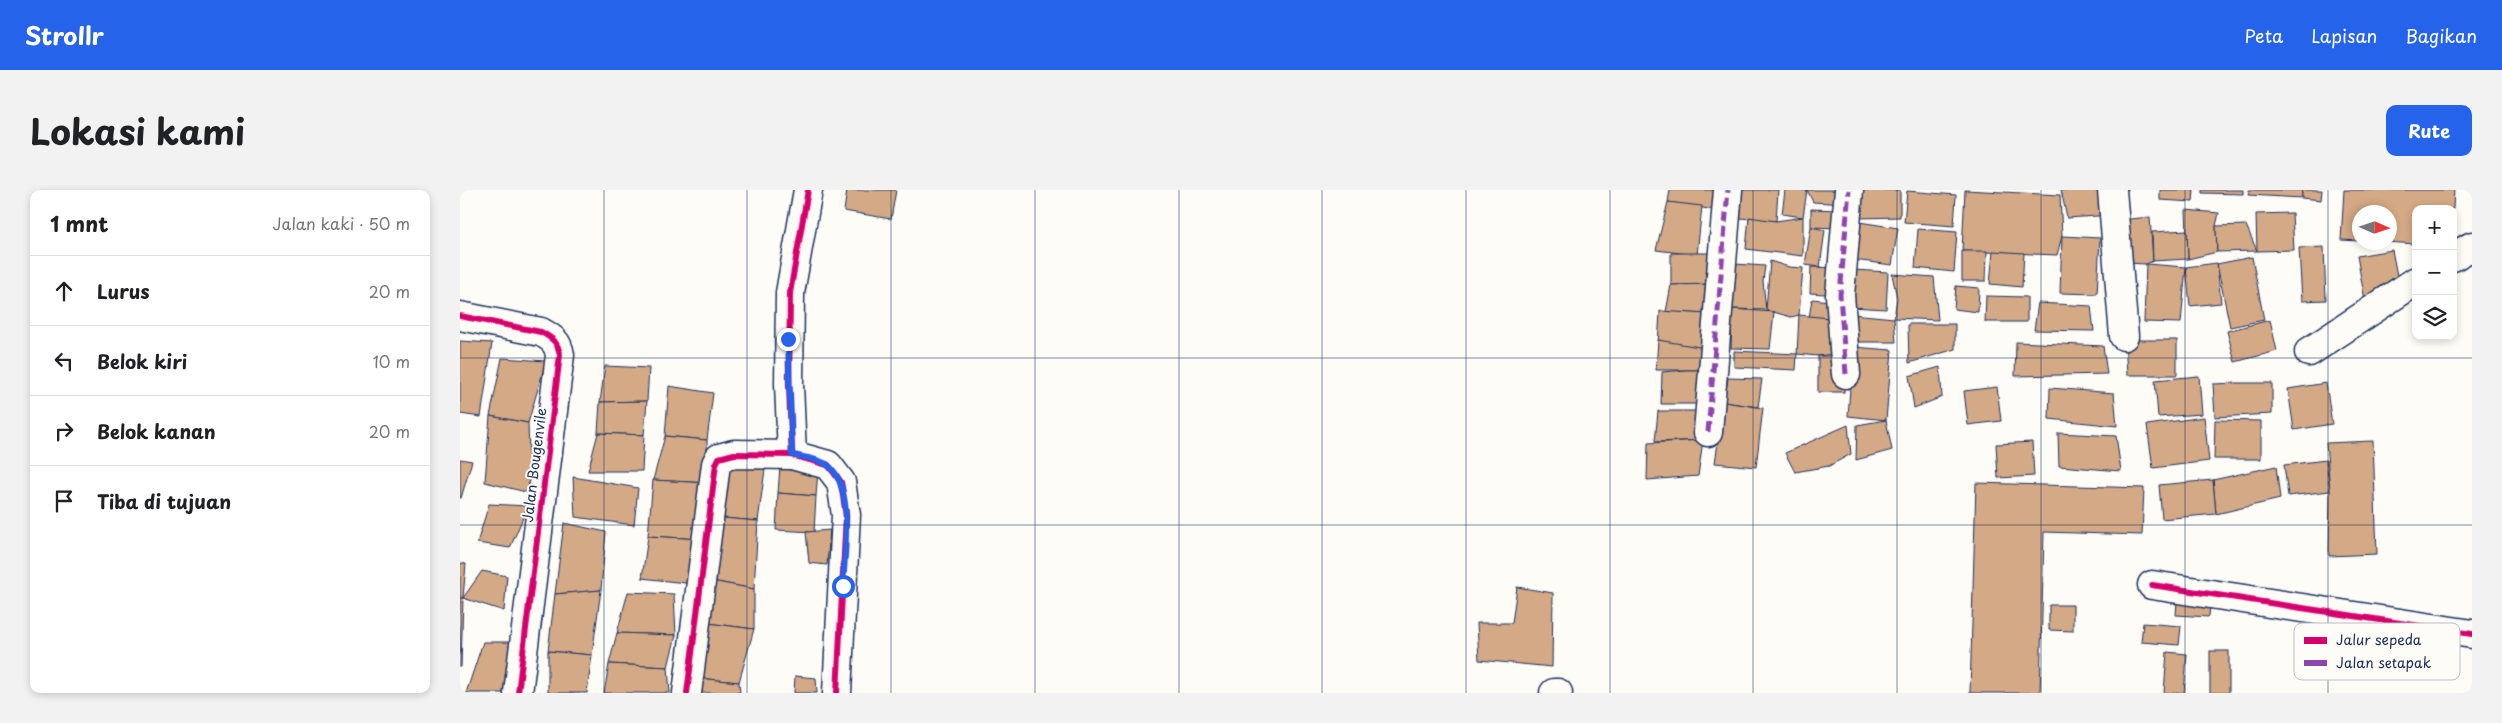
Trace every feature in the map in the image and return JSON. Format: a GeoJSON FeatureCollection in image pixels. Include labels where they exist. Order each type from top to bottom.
{"type":"FeatureCollection","features":[{"type":"Feature","properties":{"kind":"street"},"geometry":{"type":"LineString","coordinates":[[792,455],[788,384],[790,293],[808,190]]}},
{"type":"Feature","properties":{"kind":"street"},"geometry":{"type":"LineString","coordinates":[[1708,432],[1728,190]]}},
{"type":"Feature","properties":{"kind":"street"},"geometry":{"type":"LineString","coordinates":[[1846,374],[1840,295],[1848,190]]}},
{"type":"Feature","properties":{"kind":"street"},"geometry":{"type":"LineString","coordinates":[[2112,190],[2124,336]]}},
{"type":"Feature","properties":{"kind":"street"},"geometry":{"type":"LineString","coordinates":[[2457,255],[2472,246]]}},
{"type":"Feature","properties":{"kind":"street"},"geometry":{"type":"LineString","coordinates":[[2309,352],[2412,284]]}},
{"type":"Feature","properties":{"kind":"street","name":"Jalan Bougenvile"},"geometry":{"type":"LineString","coordinates":[[460,316],[541,332],[553,338],[558,346],[560,355],[518,693]]}},
{"type":"Feature","properties":{"kind":"street"},"geometry":{"type":"LineString","coordinates":[[687,693],[713,484],[719,458],[734,454],[792,455],[828,465],[841,482],[846,516],[836,693]]}},
{"type":"Feature","properties":{"kind":"street"},"geometry":{"type":"LineString","coordinates":[[2152,585],[2400,623]]}},
{"type":"Feature","properties":{"kind":"building"},"geometry":{"type":"Polygon","coordinates":[[[847,190],[896,190],[891,219],[844,211],[847,190]]]}},
{"type":"Feature","properties":{"kind":"building"},"geometry":{"type":"Polygon","coordinates":[[[1670,190],[1724,190],[1720,211],[1668,202],[1670,190]]]}},
{"type":"Feature","properties":{"kind":"building"},"geometry":{"type":"Polygon","coordinates":[[[1741,190],[1778,190],[1776,221],[1740,218],[1741,190]]]}},
{"type":"Feature","properties":{"kind":"building"},"geometry":{"type":"Polygon","coordinates":[[[1785,190],[1807,190],[1803,217],[1782,214],[1785,190]]]}},
{"type":"Feature","properties":{"kind":"building"},"geometry":{"type":"Polygon","coordinates":[[[1807,190],[1847,190],[1846,204],[1813,202],[1807,190]]]}},
{"type":"Feature","properties":{"kind":"building"},"geometry":{"type":"Polygon","coordinates":[[[1859,190],[1900,190],[1900,217],[1859,218],[1859,190]]]}},
{"type":"Feature","properties":{"kind":"building"},"geometry":{"type":"Polygon","coordinates":[[[1965,190],[2060,195],[2062,236],[2057,255],[1962,251],[1965,190]]]}},
{"type":"Feature","properties":{"kind":"building"},"geometry":{"type":"Polygon","coordinates":[[[2061,190],[2111,190],[2113,215],[2067,218],[2061,190]]]}},
{"type":"Feature","properties":{"kind":"building"},"geometry":{"type":"Polygon","coordinates":[[[2160,190],[2194,190],[2193,202],[2160,200],[2160,190]]]}},
{"type":"Feature","properties":{"kind":"building"},"geometry":{"type":"Polygon","coordinates":[[[2202,190],[2243,190],[2243,194],[2202,193],[2202,190]]]}},
{"type":"Feature","properties":{"kind":"building"},"geometry":{"type":"Polygon","coordinates":[[[2249,190],[2302,190],[2302,198],[2248,195],[2249,190]]]}},
{"type":"Feature","properties":{"kind":"building"},"geometry":{"type":"Polygon","coordinates":[[[2302,190],[2322,190],[2321,200],[2302,198],[2302,190]]]}},
{"type":"Feature","properties":{"kind":"building"},"geometry":{"type":"Polygon","coordinates":[[[2344,190],[2454,190],[2453,205],[2412,205],[2412,244],[2397,243],[2397,205],[2352,205],[2352,241],[2341,240],[2344,190]]]}},
{"type":"Feature","properties":{"kind":"building"},"geometry":{"type":"Polygon","coordinates":[[[1907,191],[1956,195],[1954,226],[1904,222],[1907,191]]]}},
{"type":"Feature","properties":{"kind":"building"},"geometry":{"type":"Polygon","coordinates":[[[1668,202],[1702,206],[1697,255],[1656,250],[1668,202]]]}},
{"type":"Feature","properties":{"kind":"building"},"geometry":{"type":"Polygon","coordinates":[[[1811,209],[1840,210],[1839,228],[1811,227],[1811,209]]]}},
{"type":"Feature","properties":{"kind":"building"},"geometry":{"type":"Polygon","coordinates":[[[2186,210],[2219,213],[2216,226],[2217,252],[2188,259],[2186,210]]]}},
{"type":"Feature","properties":{"kind":"building"},"geometry":{"type":"Polygon","coordinates":[[[2292,213],[2294,250],[2257,251],[2256,214],[2292,213]]]}},
{"type":"Feature","properties":{"kind":"building"},"geometry":{"type":"Polygon","coordinates":[[[1749,217],[1776,221],[1803,217],[1803,256],[1746,249],[1749,217]]]}},
{"type":"Feature","properties":{"kind":"building"},"geometry":{"type":"Polygon","coordinates":[[[2150,217],[2153,261],[2146,264],[2125,263],[2121,220],[2150,217]]]}},
{"type":"Feature","properties":{"kind":"building"},"geometry":{"type":"Polygon","coordinates":[[[1859,222],[1898,228],[1892,265],[1854,260],[1859,222]]]}},
{"type":"Feature","properties":{"kind":"building"},"geometry":{"type":"Polygon","coordinates":[[[2246,225],[2257,251],[2217,252],[2216,226],[2246,225]]]}},
{"type":"Feature","properties":{"kind":"building"},"geometry":{"type":"Polygon","coordinates":[[[1811,227],[1825,230],[1820,267],[1805,265],[1811,227]]]}},
{"type":"Feature","properties":{"kind":"building"},"geometry":{"type":"Polygon","coordinates":[[[1918,229],[1957,232],[1954,272],[1915,268],[1918,229]]]}},
{"type":"Feature","properties":{"kind":"building"},"geometry":{"type":"Polygon","coordinates":[[[2187,230],[2188,259],[2153,261],[2152,232],[2187,230]]]}},
{"type":"Feature","properties":{"kind":"building"},"geometry":{"type":"Polygon","coordinates":[[[2062,236],[2100,238],[2097,294],[2060,293],[2062,236]]]}},
{"type":"Feature","properties":{"kind":"building"},"geometry":{"type":"Polygon","coordinates":[[[2324,247],[2326,300],[2302,301],[2299,248],[2324,247]]]}},
{"type":"Feature","properties":{"kind":"building"},"geometry":{"type":"Polygon","coordinates":[[[2392,250],[2399,286],[2366,306],[2357,256],[2392,250]]]}},
{"type":"Feature","properties":{"kind":"building"},"geometry":{"type":"Polygon","coordinates":[[[1962,251],[1987,251],[1986,281],[1962,281],[1962,251]]]}},
{"type":"Feature","properties":{"kind":"building"},"geometry":{"type":"Polygon","coordinates":[[[1993,251],[2024,253],[2022,287],[1990,284],[1993,251]]]}},
{"type":"Feature","properties":{"kind":"building"},"geometry":{"type":"Polygon","coordinates":[[[1671,253],[1720,253],[1721,284],[1671,285],[1671,253]]]}},
{"type":"Feature","properties":{"kind":"building"},"geometry":{"type":"Polygon","coordinates":[[[2252,257],[2264,320],[2230,327],[2217,264],[2252,257]]]}},
{"type":"Feature","properties":{"kind":"building"},"geometry":{"type":"Polygon","coordinates":[[[1770,261],[1789,267],[1803,268],[1799,315],[1791,317],[1766,310],[1770,261]]]}},
{"type":"Feature","properties":{"kind":"building"},"geometry":{"type":"Polygon","coordinates":[[[2217,263],[2221,303],[2190,306],[2186,267],[2217,263]]]}},
{"type":"Feature","properties":{"kind":"building"},"geometry":{"type":"Polygon","coordinates":[[[1735,264],[1765,266],[1763,281],[1766,310],[1732,309],[1735,264]]]}},
{"type":"Feature","properties":{"kind":"building"},"geometry":{"type":"Polygon","coordinates":[[[2146,264],[2186,267],[2181,323],[2144,322],[2146,264]]]}},
{"type":"Feature","properties":{"kind":"building"},"geometry":{"type":"Polygon","coordinates":[[[1811,267],[1840,268],[1839,295],[1810,293],[1811,267]]]}},
{"type":"Feature","properties":{"kind":"building"},"geometry":{"type":"Polygon","coordinates":[[[1853,270],[1888,272],[1886,309],[1851,307],[1853,270]]]}},
{"type":"Feature","properties":{"kind":"building"},"geometry":{"type":"Polygon","coordinates":[[[1892,274],[1934,277],[1938,320],[1894,318],[1897,298],[1892,274]]]}},
{"type":"Feature","properties":{"kind":"building"},"geometry":{"type":"Polygon","coordinates":[[[1712,284],[1708,314],[1666,312],[1671,285],[1712,284]]]}},
{"type":"Feature","properties":{"kind":"building"},"geometry":{"type":"Polygon","coordinates":[[[1956,286],[1979,288],[1978,312],[1954,309],[1956,286]]]}},
{"type":"Feature","properties":{"kind":"building"},"geometry":{"type":"Polygon","coordinates":[[[1986,296],[2027,297],[2027,322],[1985,322],[1986,296]]]}},
{"type":"Feature","properties":{"kind":"building"},"geometry":{"type":"Polygon","coordinates":[[[1812,299],[1839,302],[1840,319],[1809,318],[1812,299]]]}},
{"type":"Feature","properties":{"kind":"building"},"geometry":{"type":"Polygon","coordinates":[[[2038,303],[2091,306],[2094,331],[2034,330],[2038,303]]]}},
{"type":"Feature","properties":{"kind":"building"},"geometry":{"type":"Polygon","coordinates":[[[1732,309],[1774,312],[1770,349],[1731,348],[1732,309]]]}},
{"type":"Feature","properties":{"kind":"building"},"geometry":{"type":"Polygon","coordinates":[[[1660,311],[1708,314],[1705,348],[1658,345],[1660,311]]]}},
{"type":"Feature","properties":{"kind":"building"},"geometry":{"type":"Polygon","coordinates":[[[1852,314],[1894,318],[1896,342],[1853,342],[1852,314]]]}},
{"type":"Feature","properties":{"kind":"building"},"geometry":{"type":"Polygon","coordinates":[[[1799,315],[1840,319],[1834,354],[1818,356],[1797,354],[1799,315]]]}},
{"type":"Feature","properties":{"kind":"building"},"geometry":{"type":"Polygon","coordinates":[[[2270,320],[2277,351],[2235,362],[2227,331],[2270,320]]]}},
{"type":"Feature","properties":{"kind":"building"},"geometry":{"type":"Polygon","coordinates":[[[1908,324],[1955,324],[1955,349],[1909,363],[1908,324]]]}},
{"type":"Feature","properties":{"kind":"building"},"geometry":{"type":"Polygon","coordinates":[[[1658,340],[1705,348],[1706,370],[1656,370],[1658,340]]]}},
{"type":"Feature","properties":{"kind":"building"},"geometry":{"type":"Polygon","coordinates":[[[2125,340],[2177,340],[2177,375],[2127,375],[2125,340]]]}},
{"type":"Feature","properties":{"kind":"building"},"geometry":{"type":"Polygon","coordinates":[[[460,341],[492,343],[481,417],[460,414],[460,341]]]}},
{"type":"Feature","properties":{"kind":"building"},"geometry":{"type":"Polygon","coordinates":[[[2016,342],[2103,346],[2107,374],[2015,376],[2016,342]]]}},
{"type":"Feature","properties":{"kind":"building"},"geometry":{"type":"Polygon","coordinates":[[[1853,347],[1892,350],[1886,420],[1848,416],[1853,347]]]}},
{"type":"Feature","properties":{"kind":"building"},"geometry":{"type":"Polygon","coordinates":[[[1734,351],[1797,354],[1796,370],[1734,367],[1734,351]]]}},
{"type":"Feature","properties":{"kind":"building"},"geometry":{"type":"Polygon","coordinates":[[[1818,356],[1844,356],[1844,392],[1818,392],[1818,356]]]}},
{"type":"Feature","properties":{"kind":"building"},"geometry":{"type":"Polygon","coordinates":[[[502,358],[546,361],[528,423],[490,416],[502,358]]]}},
{"type":"Feature","properties":{"kind":"building"},"geometry":{"type":"Polygon","coordinates":[[[605,366],[649,368],[647,401],[600,402],[605,366]]]}},
{"type":"Feature","properties":{"kind":"building"},"geometry":{"type":"Polygon","coordinates":[[[1940,367],[1942,397],[1914,408],[1909,376],[1940,367]]]}},
{"type":"Feature","properties":{"kind":"building"},"geometry":{"type":"Polygon","coordinates":[[[1706,370],[1710,404],[1661,404],[1662,372],[1706,370]]]}},
{"type":"Feature","properties":{"kind":"building"},"geometry":{"type":"Polygon","coordinates":[[[2199,376],[2202,414],[2158,417],[2155,380],[2199,376]]]}},
{"type":"Feature","properties":{"kind":"building"},"geometry":{"type":"Polygon","coordinates":[[[1728,378],[1762,379],[1758,407],[1724,402],[1728,378]]]}},
{"type":"Feature","properties":{"kind":"building"},"geometry":{"type":"Polygon","coordinates":[[[2272,383],[2272,414],[2215,417],[2213,384],[2272,383]]]}},
{"type":"Feature","properties":{"kind":"building"},"geometry":{"type":"Polygon","coordinates":[[[2326,383],[2332,424],[2294,430],[2288,389],[2326,383]]]}},
{"type":"Feature","properties":{"kind":"building"},"geometry":{"type":"Polygon","coordinates":[[[669,386],[713,393],[707,440],[665,436],[669,386]]]}},
{"type":"Feature","properties":{"kind":"building"},"geometry":{"type":"Polygon","coordinates":[[[1997,387],[2001,421],[1968,425],[1964,391],[1997,387]]]}},
{"type":"Feature","properties":{"kind":"building"},"geometry":{"type":"Polygon","coordinates":[[[2050,388],[2114,393],[2117,426],[2049,419],[2050,388]]]}},
{"type":"Feature","properties":{"kind":"building"},"geometry":{"type":"Polygon","coordinates":[[[647,401],[644,435],[598,433],[600,402],[647,401]]]}},
{"type":"Feature","properties":{"kind":"building"},"geometry":{"type":"Polygon","coordinates":[[[1724,402],[1763,408],[1756,467],[1715,463],[1724,402]]]}},
{"type":"Feature","properties":{"kind":"building"},"geometry":{"type":"Polygon","coordinates":[[[1658,411],[1709,411],[1703,440],[1655,442],[1658,411]]]}},
{"type":"Feature","properties":{"kind":"building"},"geometry":{"type":"Polygon","coordinates":[[[490,416],[528,423],[530,493],[485,482],[490,416]]]}},
{"type":"Feature","properties":{"kind":"building"},"geometry":{"type":"Polygon","coordinates":[[[2204,417],[2209,461],[2153,468],[2147,425],[2204,417]]]}},
{"type":"Feature","properties":{"kind":"building"},"geometry":{"type":"Polygon","coordinates":[[[1886,420],[1892,450],[1856,460],[1857,425],[1886,420]]]}},
{"type":"Feature","properties":{"kind":"building"},"geometry":{"type":"Polygon","coordinates":[[[2215,420],[2261,421],[2261,459],[2214,459],[2215,420]]]}},
{"type":"Feature","properties":{"kind":"building"},"geometry":{"type":"Polygon","coordinates":[[[1848,425],[1851,454],[1829,466],[1795,472],[1785,453],[1848,425]]]}},
{"type":"Feature","properties":{"kind":"building"},"geometry":{"type":"Polygon","coordinates":[[[598,433],[644,435],[642,471],[588,471],[598,433]]]}},
{"type":"Feature","properties":{"kind":"building"},"geometry":{"type":"Polygon","coordinates":[[[2058,433],[2116,436],[2121,471],[2059,466],[2058,433]]]}},
{"type":"Feature","properties":{"kind":"building"},"geometry":{"type":"Polygon","coordinates":[[[665,436],[707,440],[708,483],[653,480],[665,436]]]}},
{"type":"Feature","properties":{"kind":"building"},"geometry":{"type":"Polygon","coordinates":[[[1703,440],[1698,476],[1647,480],[1648,443],[1703,440]]]}},
{"type":"Feature","properties":{"kind":"building"},"geometry":{"type":"Polygon","coordinates":[[[2373,441],[2377,554],[2329,556],[2330,491],[2326,443],[2373,441]]]}},
{"type":"Feature","properties":{"kind":"building"},"geometry":{"type":"Polygon","coordinates":[[[2032,442],[2034,476],[1998,478],[1996,444],[2032,442]]]}},
{"type":"Feature","properties":{"kind":"building"},"geometry":{"type":"Polygon","coordinates":[[[460,459],[472,461],[461,498],[460,498],[460,459]]]}},
{"type":"Feature","properties":{"kind":"building"},"geometry":{"type":"Polygon","coordinates":[[[2326,460],[2330,491],[2288,496],[2284,465],[2326,460]]]}},
{"type":"Feature","properties":{"kind":"building"},"geometry":{"type":"Polygon","coordinates":[[[720,461],[766,462],[758,521],[723,518],[720,461]]]}},
{"type":"Feature","properties":{"kind":"building"},"geometry":{"type":"Polygon","coordinates":[[[780,466],[818,470],[816,496],[778,493],[780,466]]]}},
{"type":"Feature","properties":{"kind":"building"},"geometry":{"type":"Polygon","coordinates":[[[2276,466],[2280,499],[2216,514],[2213,480],[2276,466]]]}},
{"type":"Feature","properties":{"kind":"building"},"geometry":{"type":"Polygon","coordinates":[[[573,477],[638,488],[634,525],[575,517],[573,477]]]}},
{"type":"Feature","properties":{"kind":"building"},"geometry":{"type":"Polygon","coordinates":[[[653,480],[708,483],[702,539],[648,536],[653,480]]]}},
{"type":"Feature","properties":{"kind":"building"},"geometry":{"type":"Polygon","coordinates":[[[2213,480],[2216,514],[2162,519],[2159,485],[2213,480]]]}},
{"type":"Feature","properties":{"kind":"building"},"geometry":{"type":"Polygon","coordinates":[[[1976,483],[2144,488],[2142,535],[2044,532],[2040,693],[1970,693],[1976,483]]]}},
{"type":"Feature","properties":{"kind":"building"},"geometry":{"type":"Polygon","coordinates":[[[778,493],[816,496],[814,532],[776,530],[778,493]]]}},
{"type":"Feature","properties":{"kind":"building"},"geometry":{"type":"Polygon","coordinates":[[[489,504],[528,506],[510,548],[477,543],[489,504]]]}},
{"type":"Feature","properties":{"kind":"building"},"geometry":{"type":"Polygon","coordinates":[[[723,518],[758,521],[754,589],[712,581],[723,518]]]}},
{"type":"Feature","properties":{"kind":"building"},"geometry":{"type":"Polygon","coordinates":[[[564,523],[606,532],[601,590],[555,594],[564,523]]]}},
{"type":"Feature","properties":{"kind":"building"},"geometry":{"type":"Polygon","coordinates":[[[830,530],[827,565],[809,563],[806,532],[830,530]]]}},
{"type":"Feature","properties":{"kind":"building"},"geometry":{"type":"Polygon","coordinates":[[[648,536],[702,539],[694,584],[642,578],[648,536]]]}},
{"type":"Feature","properties":{"kind":"building"},"geometry":{"type":"Polygon","coordinates":[[[460,563],[466,564],[463,598],[460,598],[460,563]]]}},
{"type":"Feature","properties":{"kind":"building"},"geometry":{"type":"Polygon","coordinates":[[[482,571],[507,576],[504,611],[463,598],[482,571]]]}},
{"type":"Feature","properties":{"kind":"building"},"geometry":{"type":"Polygon","coordinates":[[[712,581],[754,589],[754,629],[700,622],[712,581]]]}},
{"type":"Feature","properties":{"kind":"building"},"geometry":{"type":"Polygon","coordinates":[[[1517,587],[1553,593],[1552,667],[1479,660],[1477,623],[1512,623],[1517,587]]]}},
{"type":"Feature","properties":{"kind":"building"},"geometry":{"type":"Polygon","coordinates":[[[601,590],[592,655],[548,651],[555,594],[601,590]]]}},
{"type":"Feature","properties":{"kind":"building"},"geometry":{"type":"Polygon","coordinates":[[[628,592],[674,594],[676,635],[617,633],[628,592]]]}},
{"type":"Feature","properties":{"kind":"building"},"geometry":{"type":"Polygon","coordinates":[[[460,598],[463,598],[461,667],[460,667],[460,598]]]}},
{"type":"Feature","properties":{"kind":"building"},"geometry":{"type":"Polygon","coordinates":[[[2177,601],[2210,602],[2209,617],[2176,615],[2177,601]]]}},
{"type":"Feature","properties":{"kind":"building"},"geometry":{"type":"Polygon","coordinates":[[[2049,605],[2073,605],[2073,631],[2049,630],[2049,605]]]}},
{"type":"Feature","properties":{"kind":"building"},"geometry":{"type":"Polygon","coordinates":[[[700,622],[754,629],[739,682],[697,678],[700,622]]]}},
{"type":"Feature","properties":{"kind":"building"},"geometry":{"type":"Polygon","coordinates":[[[2143,623],[2181,626],[2179,645],[2141,642],[2143,623]]]}},
{"type":"Feature","properties":{"kind":"building"},"geometry":{"type":"Polygon","coordinates":[[[617,633],[676,635],[668,667],[609,664],[617,633]]]}},
{"type":"Feature","properties":{"kind":"building"},"geometry":{"type":"Polygon","coordinates":[[[483,642],[512,642],[505,693],[466,693],[483,642]]]}},
{"type":"Feature","properties":{"kind":"building"},"geometry":{"type":"Polygon","coordinates":[[[548,651],[592,655],[587,693],[548,693],[548,651]]]}},
{"type":"Feature","properties":{"kind":"building"},"geometry":{"type":"Polygon","coordinates":[[[2210,651],[2229,651],[2229,693],[2210,693],[2210,651]]]}},
{"type":"Feature","properties":{"kind":"building"},"geometry":{"type":"Polygon","coordinates":[[[2167,652],[2187,654],[2184,693],[2164,693],[2167,652]]]}},
{"type":"Feature","properties":{"kind":"building"},"geometry":{"type":"Polygon","coordinates":[[[609,664],[668,667],[670,693],[604,693],[609,664]]]}},
{"type":"Feature","properties":{"kind":"building"},"geometry":{"type":"Polygon","coordinates":[[[795,676],[816,678],[817,693],[794,693],[795,676]]]}},
{"type":"Feature","properties":{"kind":"building"},"geometry":{"type":"Polygon","coordinates":[[[697,678],[739,682],[740,693],[694,693],[697,678]]]}},
{"type":"Feature","properties":{"kind":"marked path"},"geometry":{"type":"LineString","coordinates":[[1708,432],[1728,190]]}},
{"type":"Feature","properties":{"kind":"marked path"},"geometry":{"type":"LineString","coordinates":[[1846,374],[1840,295],[1849,190]]}},
{"type":"Feature","properties":{"kind":"cycle path"},"geometry":{"type":"LineString","coordinates":[[792,455],[789,384],[790,293],[808,190]]}},
{"type":"Feature","properties":{"kind":"cycle path"},"geometry":{"type":"LineString","coordinates":[[460,316],[541,332],[554,341],[560,355],[518,693]]}},
{"type":"Feature","properties":{"kind":"cycle path"},"geometry":{"type":"LineString","coordinates":[[687,693],[716,464],[719,458],[734,454],[792,455],[828,465],[841,482],[846,515],[837,693]]}},
{"type":"Feature","properties":{"kind":"cycle path"},"geometry":{"type":"LineString","coordinates":[[2152,585],[2400,623]]}},
{"type":"Feature","properties":{"kind":"cycle path"},"geometry":{"type":"LineString","coordinates":[[2460,632],[2472,634]]}},
{"type":"Feature","properties":{"kind":"route"},"geometry":{"type":"LineString","coordinates":[[788,339],[788,384],[792,455],[828,465],[841,482],[846,516],[843,586]]}}]}
